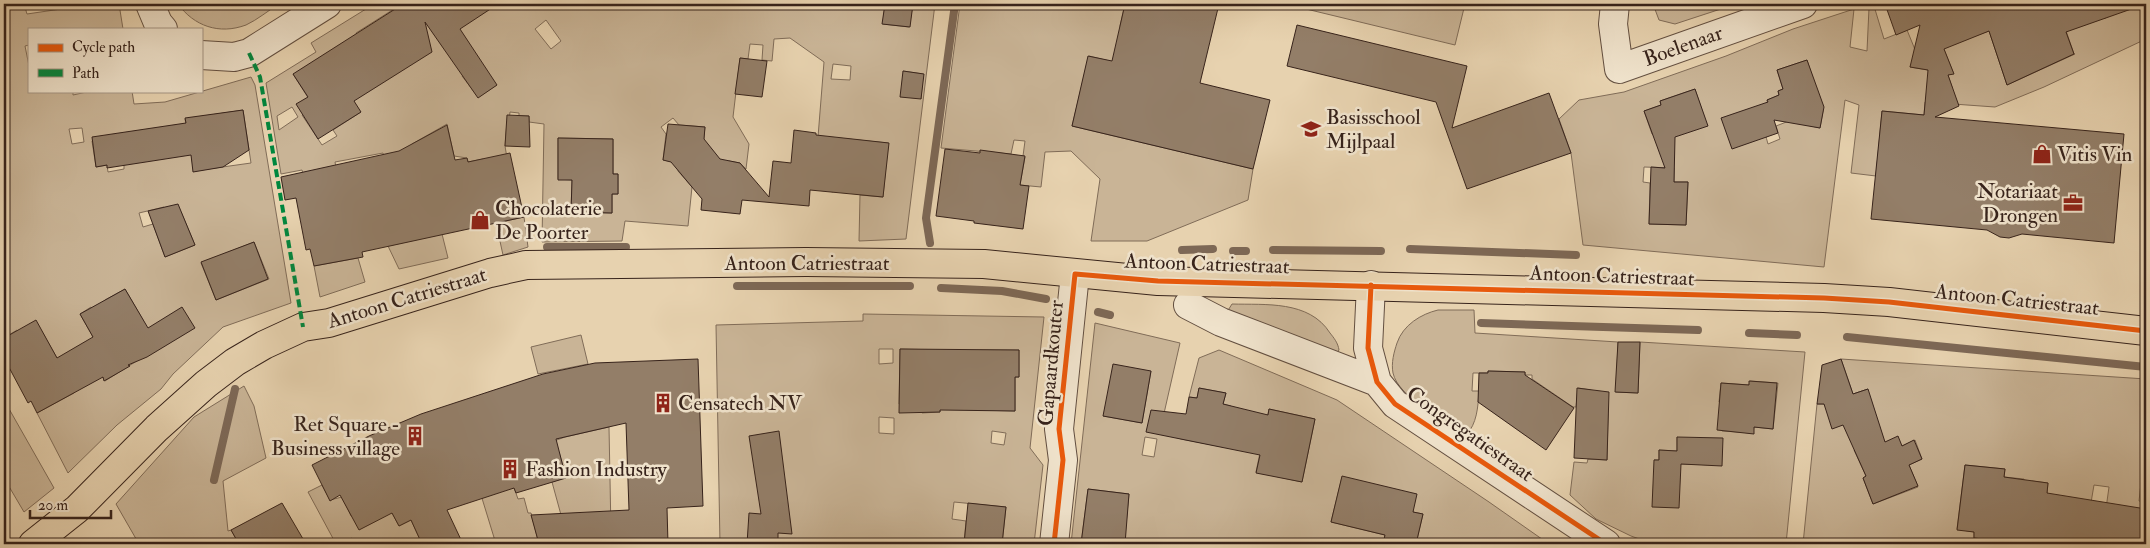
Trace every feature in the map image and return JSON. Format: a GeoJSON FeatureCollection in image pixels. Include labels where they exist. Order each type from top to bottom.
{"type":"FeatureCollection","features":[{"type":"Feature","properties":{"kind":"main road","name":"Antoon Catriestraat"},"geometry":{"type":"LineString","coordinates":[[33,544],[77,509],[157,428],[206,384],[257,350],[303,327],[329,323],[490,273],[526,265],[806,262],[984,264],[1158,281],[1371,285],[1888,302],[2146,331]]}},
{"type":"Feature","properties":{"kind":"street"},"geometry":{"type":"LineString","coordinates":[[150,4],[158,24],[162,28]]}},
{"type":"Feature","properties":{"kind":"street"},"geometry":{"type":"LineString","coordinates":[[202,56],[234,57],[249,53],[327,4]]}},
{"type":"Feature","properties":{"kind":"street","name":"Boelenaar"},"geometry":{"type":"LineString","coordinates":[[1615,4],[1612,24],[1619,69],[1803,4]]}},
{"type":"Feature","properties":{"kind":"street","name":"Gapaardkouter"},"geometry":{"type":"LineString","coordinates":[[1054,544],[1063,460],[1059,429],[1075,274]]}},
{"type":"Feature","properties":{"kind":"street","name":"Congregatiestraat"},"geometry":{"type":"LineString","coordinates":[[1371,285],[1368,348],[1376,382],[1395,404],[1606,544]]}},
{"type":"Feature","properties":{"kind":"street","name":"Congregatiestraat"},"geometry":{"type":"LineString","coordinates":[[1188,305],[1221,322],[1376,382]]}},
{"type":"Feature","properties":{"kind":"shaded area"},"geometry":{"type":"Polygon","coordinates":[[[4,4],[24,4],[27,14],[95,4],[119,4],[123,28],[28,28],[28,45],[25,46],[28,61],[28,92],[73,92],[73,95],[86,92],[132,92],[134,104],[165,102],[251,77],[255,85],[291,303],[223,327],[173,374],[161,389],[117,425],[68,473],[37,413],[74,393],[69,379],[41,330],[23,341],[17,330],[4,338],[4,4]],[[243,110],[185,119],[194,171],[251,163],[243,110]],[[82,128],[69,129],[72,144],[84,142],[82,128]],[[104,139],[92,141],[96,167],[107,165],[108,172],[124,169],[124,165],[104,139]],[[164,207],[139,213],[143,227],[153,224],[165,257],[195,245],[181,212],[167,218],[164,207]],[[254,242],[201,263],[216,300],[269,279],[254,242]],[[125,289],[105,300],[94,311],[91,307],[80,314],[93,337],[100,373],[105,381],[143,357],[143,320],[125,289]]]}},
{"type":"Feature","properties":{"kind":"shaded area"},"geometry":{"type":"Polygon","coordinates":[[[178,4],[279,4],[246,25],[236,28],[217,29],[199,23],[184,12],[178,4]]]}},
{"type":"Feature","properties":{"kind":"shaded area"},"geometry":{"type":"Polygon","coordinates":[[[374,4],[437,4],[444,14],[489,9],[486,4],[885,4],[883,24],[909,27],[913,4],[935,4],[906,239],[859,241],[860,195],[883,197],[888,143],[838,138],[833,192],[814,187],[824,62],[790,38],[774,39],[772,61],[762,60],[763,45],[750,44],[748,59],[740,58],[733,117],[749,144],[746,169],[740,163],[729,161],[724,165],[703,145],[705,127],[679,125],[673,118],[661,127],[666,134],[663,160],[679,163],[678,171],[692,187],[688,226],[625,221],[622,241],[542,242],[544,124],[529,122],[529,116],[519,116],[519,113],[510,112],[509,121],[507,121],[505,146],[508,164],[485,169],[483,159],[468,162],[467,158],[454,156],[447,124],[412,144],[389,178],[383,153],[335,162],[340,188],[308,195],[302,170],[281,174],[266,83],[316,52],[311,43],[374,4]],[[397,7],[356,33],[386,80],[427,54],[397,7]],[[546,20],[535,29],[551,49],[561,41],[546,20]],[[833,64],[831,79],[850,80],[851,66],[833,64]],[[903,71],[921,99],[923,74],[903,71]],[[293,74],[314,107],[302,115],[322,145],[337,136],[333,130],[361,112],[293,74]],[[462,76],[478,97],[497,85],[462,76]],[[292,107],[277,116],[279,130],[298,117],[292,107]],[[558,138],[558,179],[572,180],[571,212],[612,213],[612,194],[618,194],[618,174],[613,174],[613,139],[558,138]]]}},
{"type":"Feature","properties":{"kind":"shaded area"},"geometry":{"type":"Polygon","coordinates":[[[960,4],[1125,4],[1120,26],[1138,68],[1089,56],[1072,126],[1253,169],[1248,200],[1147,241],[1091,241],[1100,179],[1071,151],[1045,152],[1041,187],[1020,185],[1025,157],[1023,156],[1025,141],[1014,140],[1011,154],[941,148],[960,4]]]}},
{"type":"Feature","properties":{"kind":"shaded area"},"geometry":{"type":"Polygon","coordinates":[[[1303,4],[1465,4],[1455,45],[1302,8],[1303,4]]]}},
{"type":"Feature","properties":{"kind":"shaded area"},"geometry":{"type":"Polygon","coordinates":[[[1653,4],[1736,4],[1675,24],[1659,20],[1653,4]]]}},
{"type":"Feature","properties":{"kind":"shaded area"},"geometry":{"type":"Polygon","coordinates":[[[2044,4],[2074,4],[2079,17],[2106,18],[2101,4],[2146,4],[2146,39],[2044,87],[1995,107],[1925,102],[1924,115],[1882,111],[1876,176],[1851,173],[1859,105],[1845,100],[1824,267],[1583,245],[1571,153],[1559,119],[1579,100],[1624,92],[1726,56],[1793,29],[1854,9],[1850,47],[1867,51],[1869,8],[1874,6],[1884,39],[1907,30],[1916,52],[1910,67],[1928,70],[1931,78],[1952,87],[1948,75],[1953,72],[1943,47],[1989,31],[2007,85],[2075,54],[2063,22],[2048,15],[2044,4]],[[1807,60],[1777,70],[1783,89],[1778,91],[1779,95],[1767,100],[1766,138],[1768,144],[1780,139],[1776,126],[1789,121],[1820,128],[1823,111],[1807,60]],[[1695,89],[1660,101],[1661,105],[1644,111],[1652,134],[1707,126],[1695,89]],[[1644,167],[1643,182],[1650,183],[1649,224],[1686,225],[1688,182],[1674,182],[1674,168],[1644,167]]]}},
{"type":"Feature","properties":{"kind":"shaded area"},"geometry":{"type":"Polygon","coordinates":[[[524,217],[528,247],[503,255],[496,223],[524,217]]]}},
{"type":"Feature","properties":{"kind":"shaded area"},"geometry":{"type":"Polygon","coordinates":[[[442,234],[448,258],[399,269],[388,246],[442,234]]]}},
{"type":"Feature","properties":{"kind":"shaded area"},"geometry":{"type":"Polygon","coordinates":[[[358,258],[365,282],[320,297],[314,266],[358,258]]]}},
{"type":"Feature","properties":{"kind":"shaded area"},"geometry":{"type":"Polygon","coordinates":[[[1232,304],[1286,306],[1310,315],[1321,322],[1337,343],[1339,350],[1336,354],[1227,312],[1232,304]]]}},
{"type":"Feature","properties":{"kind":"shaded area"},"geometry":{"type":"Polygon","coordinates":[[[1438,310],[1474,310],[1475,333],[1618,342],[1616,392],[1638,393],[1640,342],[1805,352],[1786,544],[1653,544],[1631,536],[1596,519],[1570,495],[1574,462],[1587,463],[1588,459],[1607,460],[1608,414],[1590,400],[1591,390],[1578,388],[1576,407],[1573,407],[1532,379],[1532,375],[1525,375],[1525,372],[1488,371],[1488,373],[1473,373],[1472,391],[1479,391],[1475,420],[1470,431],[1466,435],[1435,416],[1404,391],[1397,382],[1392,369],[1397,343],[1404,331],[1413,321],[1438,310]],[[1750,381],[1749,385],[1721,383],[1719,402],[1724,403],[1722,431],[1753,433],[1754,427],[1773,429],[1778,383],[1750,381]],[[1677,437],[1677,451],[1659,450],[1659,460],[1654,460],[1681,464],[1722,465],[1677,437]]]}},
{"type":"Feature","properties":{"kind":"shaded area"},"geometry":{"type":"Polygon","coordinates":[[[863,314],[1044,317],[1030,448],[1043,465],[1034,544],[1002,544],[1006,507],[954,502],[952,519],[966,521],[964,544],[720,544],[716,325],[863,321],[863,314]],[[879,349],[879,364],[893,363],[893,349],[879,349]],[[900,349],[899,404],[921,404],[922,413],[940,412],[940,350],[900,349]],[[980,350],[979,410],[1015,411],[1015,377],[1019,377],[1019,350],[980,350]],[[879,417],[879,433],[894,434],[894,418],[879,417]],[[992,431],[991,443],[1004,445],[1006,433],[992,431]]]}},
{"type":"Feature","properties":{"kind":"shaded area"},"geometry":{"type":"Polygon","coordinates":[[[1095,323],[1180,343],[1160,431],[1181,439],[1223,447],[1231,406],[1223,404],[1226,393],[1199,388],[1197,398],[1189,397],[1199,358],[1219,350],[1337,400],[1549,544],[1416,544],[1423,514],[1413,512],[1342,477],[1331,522],[1385,535],[1383,544],[1124,544],[1129,494],[1088,489],[1081,544],[1071,544],[1095,323]],[[1151,371],[1103,416],[1142,423],[1151,371]],[[1269,409],[1256,472],[1302,482],[1315,419],[1269,409]],[[1145,437],[1142,455],[1154,457],[1157,439],[1145,437]]]}},
{"type":"Feature","properties":{"kind":"shaded area"},"geometry":{"type":"Polygon","coordinates":[[[581,335],[588,364],[538,374],[531,347],[581,335]]]}},
{"type":"Feature","properties":{"kind":"shaded area"},"geometry":{"type":"Polygon","coordinates":[[[1841,359],[2146,379],[2146,438],[2139,501],[2146,502],[2146,544],[2121,544],[2121,540],[2104,523],[2109,487],[2094,485],[2084,544],[2079,544],[2082,520],[2046,503],[2048,483],[2032,481],[2021,544],[1803,544],[1817,404],[1824,404],[1868,389],[1853,394],[1841,359]],[[1915,440],[1902,446],[1876,446],[1854,450],[1866,476],[1863,478],[1873,504],[1918,487],[1909,465],[1922,459],[1915,440]],[[1965,465],[1957,529],[1974,532],[1974,538],[1996,541],[2002,500],[2021,505],[2024,479],[2004,477],[2005,469],[1965,465]]]}},
{"type":"Feature","properties":{"kind":"shaded area"},"geometry":{"type":"Polygon","coordinates":[[[244,386],[254,406],[266,458],[223,481],[228,531],[231,530],[239,544],[139,544],[116,504],[194,417],[244,386]]]}},
{"type":"Feature","properties":{"kind":"shaded area"},"geometry":{"type":"Polygon","coordinates":[[[4,400],[54,488],[24,512],[4,478],[4,400]]]}},
{"type":"Feature","properties":{"kind":"shaded area"},"geometry":{"type":"Polygon","coordinates":[[[609,427],[611,532],[569,544],[552,482],[566,477],[559,452],[543,445],[565,437],[609,427]]]}},
{"type":"Feature","properties":{"kind":"shaded area"},"geometry":{"type":"Polygon","coordinates":[[[322,485],[330,500],[342,497],[351,516],[363,510],[392,513],[399,526],[411,520],[422,544],[356,544],[352,538],[341,544],[336,544],[308,492],[322,485]]]}},
{"type":"Feature","properties":{"kind":"shaded area"},"geometry":{"type":"Polygon","coordinates":[[[513,485],[518,499],[524,498],[528,513],[531,513],[539,544],[496,544],[481,495],[513,485]]]}},
{"type":"Feature","properties":{"kind":"building"},"geometry":{"type":"Polygon","coordinates":[[[403,4],[498,4],[460,29],[497,85],[478,98],[425,22],[432,52],[354,101],[361,112],[318,139],[296,104],[308,97],[293,74],[403,4]]]}},
{"type":"Feature","properties":{"kind":"building"},"geometry":{"type":"Polygon","coordinates":[[[885,4],[913,4],[910,27],[882,24],[885,4]]]}},
{"type":"Feature","properties":{"kind":"building"},"geometry":{"type":"Polygon","coordinates":[[[1125,4],[1219,4],[1200,83],[1270,100],[1253,169],[1072,126],[1088,56],[1112,61],[1125,4]]]}},
{"type":"Feature","properties":{"kind":"building"},"geometry":{"type":"Polygon","coordinates":[[[1885,4],[2136,4],[2137,7],[2066,32],[2074,54],[2007,85],[1989,31],[1944,49],[1954,74],[1948,75],[1959,106],[1935,117],[2124,134],[2114,243],[2022,234],[2009,238],[2000,237],[1987,230],[1871,219],[1882,111],[1924,115],[1928,70],[1910,67],[1920,25],[1896,35],[1885,4]]]}},
{"type":"Feature","properties":{"kind":"building"},"geometry":{"type":"Polygon","coordinates":[[[1297,25],[1467,66],[1452,128],[1549,93],[1571,153],[1467,189],[1436,102],[1287,66],[1297,25]]]}},
{"type":"Feature","properties":{"kind":"building"},"geometry":{"type":"Polygon","coordinates":[[[740,58],[767,61],[762,97],[735,94],[740,58]]]}},
{"type":"Feature","properties":{"kind":"building"},"geometry":{"type":"Polygon","coordinates":[[[1807,60],[1824,107],[1820,128],[1774,120],[1778,133],[1732,149],[1721,118],[1768,102],[1767,100],[1779,95],[1778,91],[1783,89],[1777,70],[1807,60]]]}},
{"type":"Feature","properties":{"kind":"building"},"geometry":{"type":"Polygon","coordinates":[[[903,71],[924,74],[921,99],[900,97],[903,71]]]}},
{"type":"Feature","properties":{"kind":"building"},"geometry":{"type":"Polygon","coordinates":[[[1695,89],[1708,126],[1675,137],[1674,182],[1688,182],[1686,225],[1649,224],[1651,167],[1665,168],[1644,111],[1661,105],[1660,101],[1695,89]]]}},
{"type":"Feature","properties":{"kind":"building"},"geometry":{"type":"Polygon","coordinates":[[[243,110],[249,150],[223,167],[193,172],[191,155],[107,168],[107,165],[96,167],[92,137],[186,123],[185,118],[243,110]]]}},
{"type":"Feature","properties":{"kind":"building"},"geometry":{"type":"Polygon","coordinates":[[[507,115],[529,116],[530,147],[505,146],[507,115]]]}},
{"type":"Feature","properties":{"kind":"building"},"geometry":{"type":"Polygon","coordinates":[[[668,124],[705,127],[704,139],[720,159],[740,163],[769,197],[773,161],[791,163],[794,130],[816,133],[816,135],[889,143],[883,197],[810,190],[809,206],[742,200],[740,214],[701,210],[702,199],[671,162],[663,160],[668,124]]]}},
{"type":"Feature","properties":{"kind":"building"},"geometry":{"type":"Polygon","coordinates":[[[447,125],[455,160],[467,158],[468,162],[510,153],[524,217],[362,252],[363,257],[314,266],[310,249],[306,250],[296,198],[285,200],[281,177],[399,151],[447,125]]]}},
{"type":"Feature","properties":{"kind":"building"},"geometry":{"type":"Polygon","coordinates":[[[558,138],[613,139],[613,174],[618,174],[618,194],[612,194],[612,213],[571,212],[572,180],[558,180],[558,138]]]}},
{"type":"Feature","properties":{"kind":"building"},"geometry":{"type":"Polygon","coordinates":[[[945,149],[980,153],[980,150],[1025,156],[1020,185],[1029,186],[1023,229],[936,216],[945,149]]]}},
{"type":"Feature","properties":{"kind":"building"},"geometry":{"type":"Polygon","coordinates":[[[178,204],[195,245],[165,257],[148,211],[178,204]]]}},
{"type":"Feature","properties":{"kind":"building"},"geometry":{"type":"Polygon","coordinates":[[[254,242],[268,279],[216,300],[201,262],[254,242]]]}},
{"type":"Feature","properties":{"kind":"building"},"geometry":{"type":"Polygon","coordinates":[[[125,289],[148,328],[182,307],[195,328],[147,357],[128,365],[130,366],[104,381],[103,377],[37,413],[31,401],[28,403],[4,358],[4,338],[36,320],[57,358],[93,337],[80,314],[125,289]]]}},
{"type":"Feature","properties":{"kind":"building"},"geometry":{"type":"Polygon","coordinates":[[[1618,342],[1640,342],[1638,393],[1615,392],[1618,342]]]}},
{"type":"Feature","properties":{"kind":"building"},"geometry":{"type":"Polygon","coordinates":[[[900,349],[1019,350],[1019,377],[1015,377],[1015,411],[940,410],[940,412],[899,413],[900,349]]]}},
{"type":"Feature","properties":{"kind":"building"},"geometry":{"type":"Polygon","coordinates":[[[698,359],[703,506],[667,508],[668,544],[539,544],[531,515],[629,510],[626,423],[556,439],[566,478],[516,493],[514,488],[447,510],[463,544],[422,544],[411,520],[399,526],[392,513],[359,530],[340,495],[330,501],[312,465],[369,436],[421,414],[543,374],[595,363],[698,359]]]}},
{"type":"Feature","properties":{"kind":"building"},"geometry":{"type":"Polygon","coordinates":[[[1841,359],[1853,394],[1868,389],[1885,442],[1898,436],[1902,446],[1914,440],[1922,459],[1909,465],[1918,486],[1873,504],[1863,478],[1866,476],[1843,425],[1832,429],[1824,404],[1817,404],[1822,365],[1841,359]]]}},
{"type":"Feature","properties":{"kind":"building"},"geometry":{"type":"Polygon","coordinates":[[[1113,364],[1151,371],[1142,423],[1103,416],[1113,364]]]}},
{"type":"Feature","properties":{"kind":"building"},"geometry":{"type":"Polygon","coordinates":[[[1488,371],[1525,372],[1525,375],[1574,408],[1546,450],[1478,402],[1479,373],[1488,373],[1488,371]]]}},
{"type":"Feature","properties":{"kind":"building"},"geometry":{"type":"Polygon","coordinates":[[[1749,381],[1777,383],[1773,429],[1754,427],[1754,434],[1717,430],[1721,383],[1749,385],[1749,381]]]}},
{"type":"Feature","properties":{"kind":"building"},"geometry":{"type":"Polygon","coordinates":[[[1199,388],[1226,393],[1223,404],[1268,415],[1269,409],[1315,419],[1302,482],[1256,473],[1260,455],[1146,432],[1151,410],[1186,414],[1189,397],[1197,398],[1199,388]]]}},
{"type":"Feature","properties":{"kind":"building"},"geometry":{"type":"Polygon","coordinates":[[[1577,388],[1609,392],[1607,460],[1574,458],[1577,388]]]}},
{"type":"Feature","properties":{"kind":"building"},"geometry":{"type":"Polygon","coordinates":[[[779,431],[792,534],[778,533],[778,544],[747,544],[749,513],[761,514],[749,436],[779,431]]]}},
{"type":"Feature","properties":{"kind":"building"},"geometry":{"type":"Polygon","coordinates":[[[1677,437],[1723,438],[1722,466],[1681,464],[1679,508],[1652,507],[1654,460],[1659,460],[1659,450],[1677,451],[1677,437]]]}},
{"type":"Feature","properties":{"kind":"building"},"geometry":{"type":"Polygon","coordinates":[[[1965,465],[2005,469],[2004,477],[2048,483],[2047,493],[2146,509],[2146,544],[2024,544],[1974,538],[1974,532],[1957,530],[1965,465]]]}},
{"type":"Feature","properties":{"kind":"building"},"geometry":{"type":"Polygon","coordinates":[[[1342,476],[1417,494],[1413,512],[1423,514],[1416,544],[1383,544],[1385,535],[1331,522],[1342,476]]]}},
{"type":"Feature","properties":{"kind":"building"},"geometry":{"type":"Polygon","coordinates":[[[1088,489],[1129,494],[1125,544],[1081,544],[1088,489]]]}},
{"type":"Feature","properties":{"kind":"building"},"geometry":{"type":"Polygon","coordinates":[[[282,503],[306,544],[239,544],[231,530],[282,503]]]}},
{"type":"Feature","properties":{"kind":"building"},"geometry":{"type":"Polygon","coordinates":[[[968,503],[1006,507],[1002,544],[964,544],[968,503]]]}},
{"type":"Feature","properties":{"kind":"waterway"},"geometry":{"type":"LineString","coordinates":[[930,243],[926,218],[955,4]]}},
{"type":"Feature","properties":{"kind":"waterway"},"geometry":{"type":"LineString","coordinates":[[547,247],[626,247]]}},
{"type":"Feature","properties":{"kind":"waterway"},"geometry":{"type":"LineString","coordinates":[[1182,250],[1213,249]]}},
{"type":"Feature","properties":{"kind":"waterway"},"geometry":{"type":"LineString","coordinates":[[1410,249],[1576,255]]}},
{"type":"Feature","properties":{"kind":"waterway"},"geometry":{"type":"LineString","coordinates":[[1273,250],[1381,251]]}},
{"type":"Feature","properties":{"kind":"waterway"},"geometry":{"type":"LineString","coordinates":[[1233,251],[1246,251]]}},
{"type":"Feature","properties":{"kind":"waterway"},"geometry":{"type":"LineString","coordinates":[[737,286],[910,286]]}},
{"type":"Feature","properties":{"kind":"waterway"},"geometry":{"type":"LineString","coordinates":[[941,288],[1002,291],[1046,299]]}},
{"type":"Feature","properties":{"kind":"waterway"},"geometry":{"type":"LineString","coordinates":[[1098,312],[1110,315]]}},
{"type":"Feature","properties":{"kind":"waterway"},"geometry":{"type":"LineString","coordinates":[[1481,323],[1698,330]]}},
{"type":"Feature","properties":{"kind":"waterway"},"geometry":{"type":"LineString","coordinates":[[1749,333],[1797,335]]}},
{"type":"Feature","properties":{"kind":"waterway"},"geometry":{"type":"LineString","coordinates":[[1847,337],[2146,367]]}},
{"type":"Feature","properties":{"kind":"waterway"},"geometry":{"type":"LineString","coordinates":[[214,480],[235,389]]}},
{"type":"Feature","properties":{"kind":"marked path"},"geometry":{"type":"LineString","coordinates":[[249,53],[260,77],[303,327]]}},
{"type":"Feature","properties":{"kind":"cycle path"},"geometry":{"type":"LineString","coordinates":[[1054,544],[1063,460],[1059,429],[1075,274],[1158,281],[1824,298],[1889,302],[2146,331]]}},
{"type":"Feature","properties":{"kind":"cycle path"},"geometry":{"type":"LineString","coordinates":[[1371,285],[1368,348],[1377,382],[1395,404],[1606,544]]}},
{"type":"Feature","properties":{"kind":"place","name":"Basisschool Mijlpaal"},"geometry":{"type":"Point","coordinates":[1311,129]}},
{"type":"Feature","properties":{"kind":"place","name":"Vitis Vin"},"geometry":{"type":"Point","coordinates":[2042,154]}},
{"type":"Feature","properties":{"kind":"place","name":"Notariaat Drongen"},"geometry":{"type":"Point","coordinates":[2073,203]}},
{"type":"Feature","properties":{"kind":"place","name":"Chocolaterie De Poorter"},"geometry":{"type":"Point","coordinates":[480,220]}},
{"type":"Feature","properties":{"kind":"place","name":"Censatech NV"},"geometry":{"type":"Point","coordinates":[663,403]}},
{"type":"Feature","properties":{"kind":"place","name":"Ret Square - Business village"},"geometry":{"type":"Point","coordinates":[415,436]}},
{"type":"Feature","properties":{"kind":"place","name":"Fashion Industry"},"geometry":{"type":"Point","coordinates":[510,469]}}]}
